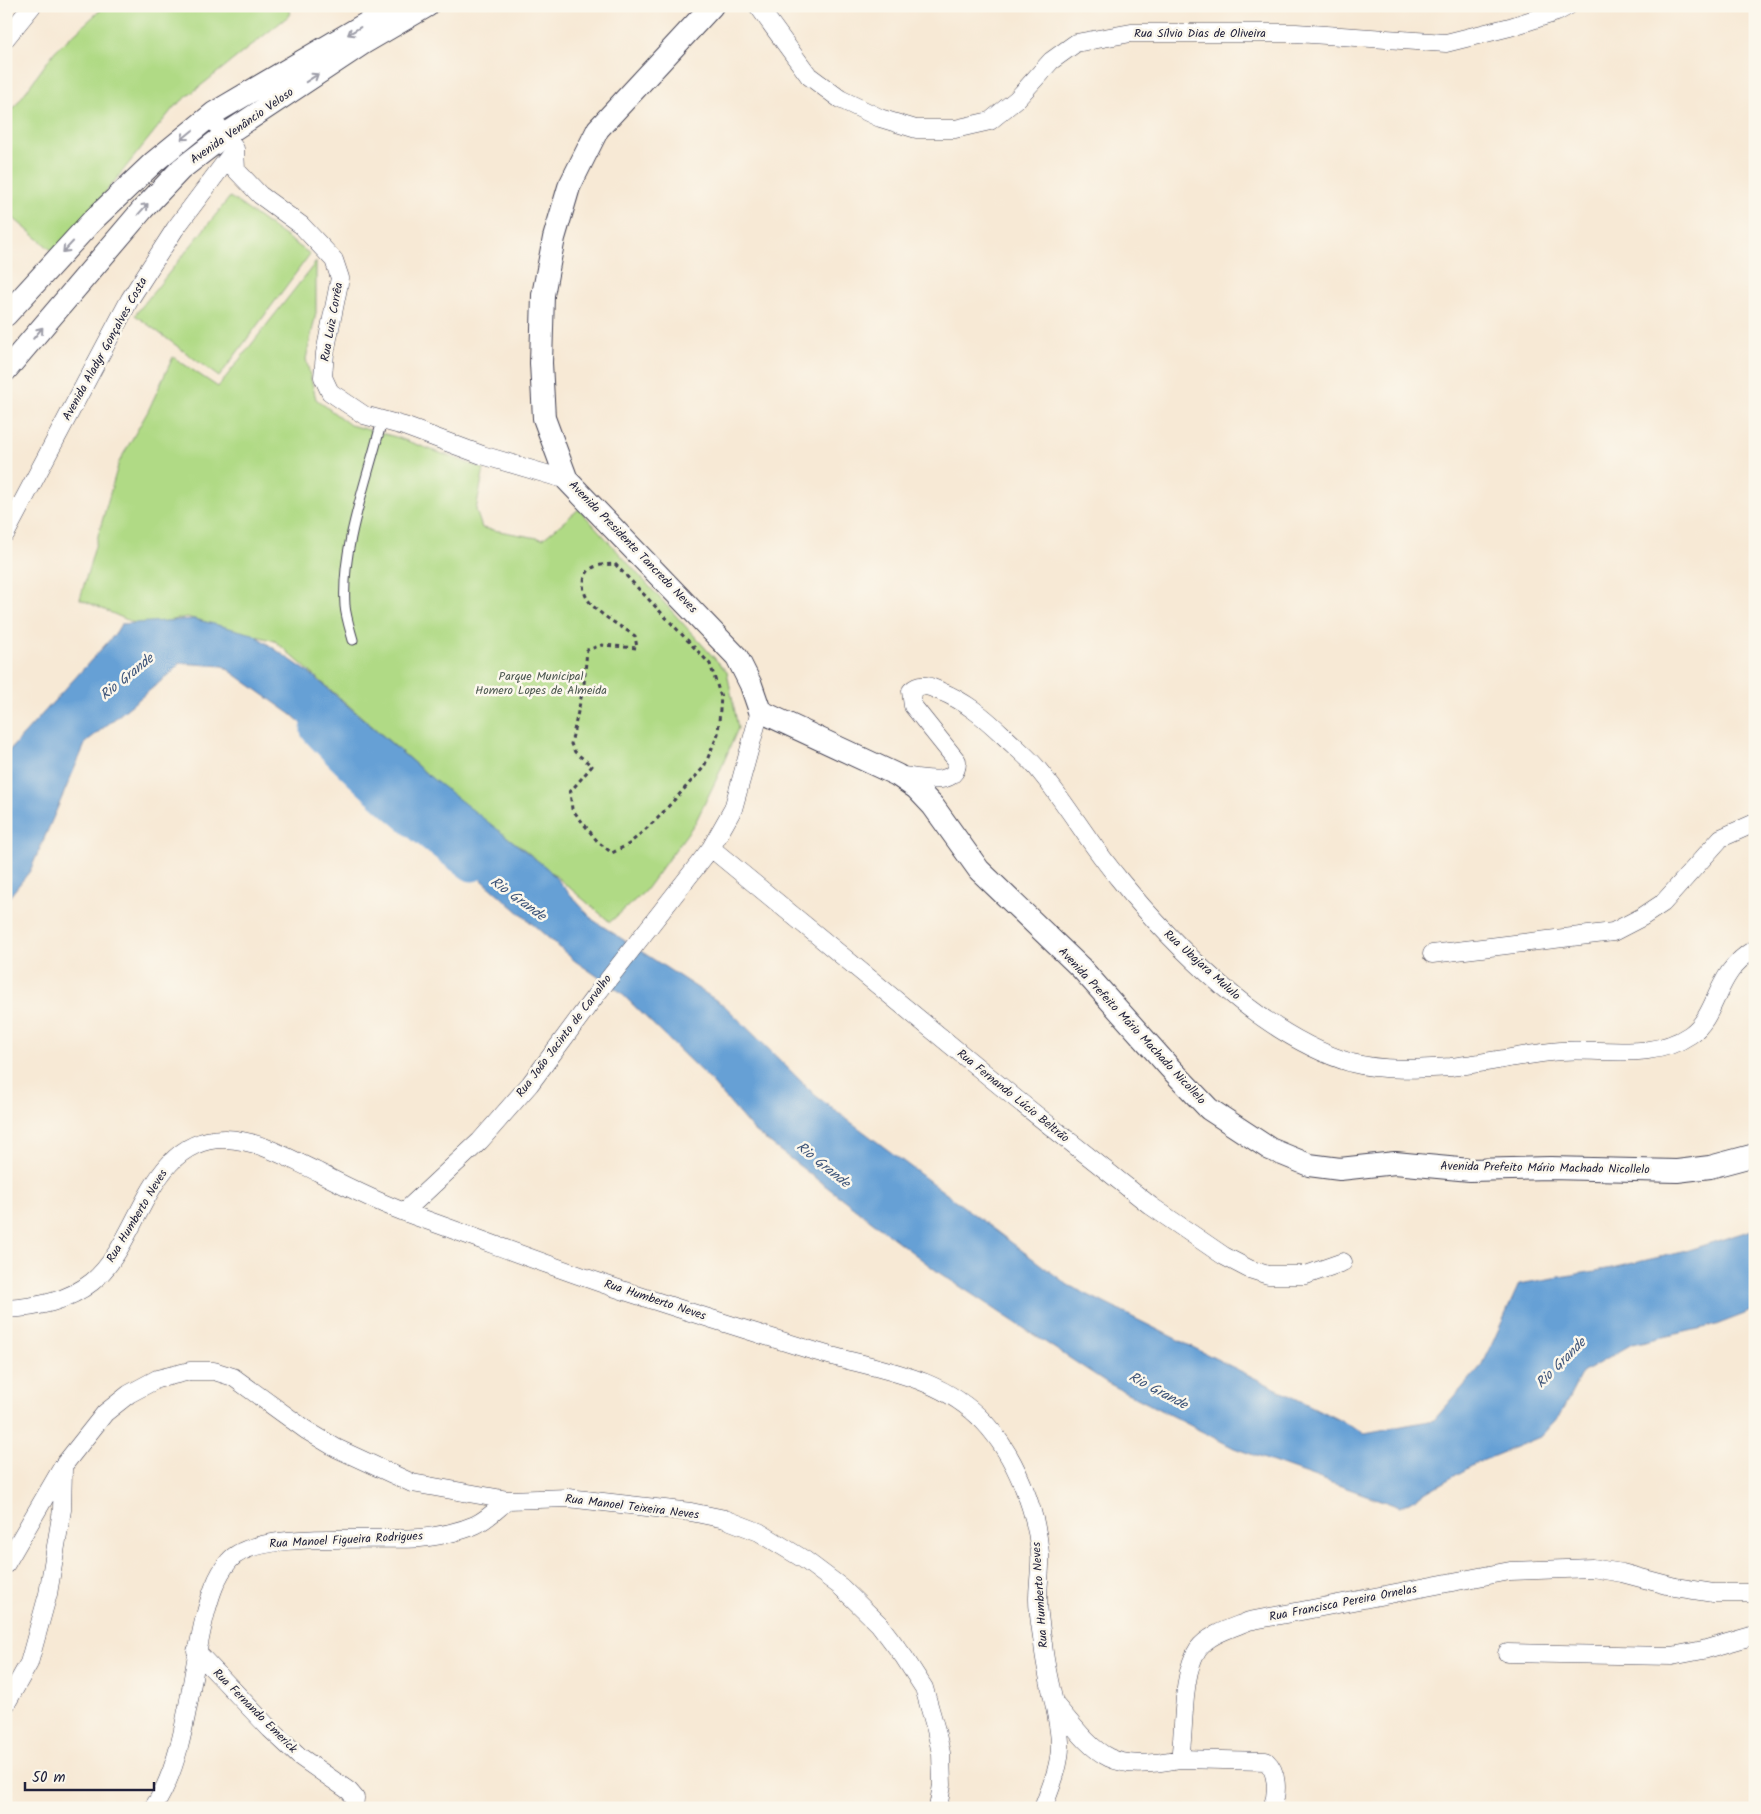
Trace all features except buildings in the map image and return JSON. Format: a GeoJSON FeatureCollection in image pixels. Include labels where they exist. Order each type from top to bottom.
{"type":"FeatureCollection","features":[{"type":"Feature","properties":{"kind":"street"},"geometry":{"type":"LineString","coordinates":[[6,38],[32,6]]}},
{"type":"Feature","properties":{"kind":"street","name":"Avenida Venâncio Veloso"},"geometry":{"type":"LineString","coordinates":[[6,315],[92,221],[154,162],[210,117],[396,6]]}},
{"type":"Feature","properties":{"kind":"street","name":"Avenida Venâncio Veloso"},"geometry":{"type":"LineString","coordinates":[[6,370],[143,209],[181,169],[230,142],[362,44],[427,6]]}},
{"type":"Feature","properties":{"kind":"street","name":"Avenida Presidente Tancredo Neves"},"geometry":{"type":"LineString","coordinates":[[712,6],[598,128],[569,187],[554,238],[543,295],[541,363],[544,418],[567,480],[737,657],[760,711]]}},
{"type":"Feature","properties":{"kind":"street","name":"Rua Sílvio Dias de Oliveira"},"geometry":{"type":"LineString","coordinates":[[758,6],[810,76],[840,99],[880,118],[916,129],[955,130],[990,121],[1017,99],[1051,60],[1076,43],[1131,33],[1296,33],[1446,43],[1510,27],[1557,12],[1568,6]]}},
{"type":"Feature","properties":{"kind":"street"},"geometry":{"type":"LineString","coordinates":[[210,117],[230,142]]}},
{"type":"Feature","properties":{"kind":"street","name":"Rua Luiz Corrêa"},"geometry":{"type":"LineString","coordinates":[[230,142],[236,170],[260,195],[301,225],[334,260],[340,278],[324,353],[323,377],[330,392],[364,415],[482,455],[567,480]]}},
{"type":"Feature","properties":{"kind":"street","name":"Avenida Aladyr Gonçalves Costa"},"geometry":{"type":"LineString","coordinates":[[6,533],[130,299],[230,142]]}},
{"type":"Feature","properties":{"kind":"street","name":"Rua Ubajara Mululo"},"geometry":{"type":"LineString","coordinates":[[897,775],[938,780],[949,778],[955,774],[958,767],[958,761],[913,706],[911,691],[922,684],[964,703],[987,720],[1040,771],[1117,877],[1165,932],[1222,986],[1273,1024],[1310,1045],[1352,1063],[1381,1068],[1451,1067],[1563,1051],[1647,1051],[1665,1046],[1691,1035],[1705,1019],[1724,978],[1742,956],[1755,949]]}},
{"type":"Feature","properties":{"kind":"street"},"geometry":{"type":"LineString","coordinates":[[711,848],[732,809],[760,711]]}},
{"type":"Feature","properties":{"kind":"street","name":"Avenida Prefeito Mário Machado Nicollelo"},"geometry":{"type":"LineString","coordinates":[[760,711],[897,775],[916,788],[934,806],[979,870],[1081,968],[1156,1054],[1210,1109],[1270,1149],[1309,1165],[1340,1168],[1395,1163],[1470,1170],[1550,1168],[1677,1171],[1710,1167],[1755,1155]]}},
{"type":"Feature","properties":{"kind":"street"},"geometry":{"type":"LineString","coordinates":[[1432,954],[1613,932],[1642,917],[1663,903],[1721,838],[1755,823]]}},
{"type":"Feature","properties":{"kind":"street","name":"Rua João Jacinto de Carvalho"},"geometry":{"type":"LineString","coordinates":[[404,1212],[480,1141],[530,1084],[646,930],[711,848]]}},
{"type":"Feature","properties":{"kind":"street","name":"Rua Fernando Lúcio Beltrão"},"geometry":{"type":"LineString","coordinates":[[711,848],[1015,1098],[1151,1206],[1224,1256],[1249,1269],[1268,1275],[1306,1275],[1343,1262]]}},
{"type":"Feature","properties":{"kind":"street","name":"Rua Humberto Neves"},"geometry":{"type":"LineString","coordinates":[[6,1309],[32,1307],[65,1299],[93,1282],[112,1260],[167,1164],[183,1151],[202,1142],[224,1139],[268,1148],[404,1212],[632,1294],[817,1352],[890,1370],[934,1385],[960,1401],[985,1423],[1012,1464],[1029,1500],[1040,1554],[1038,1603],[1044,1657],[1060,1743],[1053,1781],[1044,1808]]}},
{"type":"Feature","properties":{"kind":"street","name":"Rua Manoel Teixeira Neves"},"geometry":{"type":"LineString","coordinates":[[6,1564],[63,1466],[105,1414],[128,1394],[158,1379],[190,1371],[214,1371],[233,1377],[306,1430],[373,1466],[412,1483],[508,1500],[568,1498],[725,1519],[759,1532],[805,1560],[841,1587],[879,1624],[924,1688],[941,1752],[942,1785],[938,1808]]}},
{"type":"Feature","properties":{"kind":"street"},"geometry":{"type":"LineString","coordinates":[[6,1704],[29,1663],[48,1594],[62,1510],[63,1466]]}},
{"type":"Feature","properties":{"kind":"street","name":"Rua Manoel Figueira Rodrigues"},"geometry":{"type":"LineString","coordinates":[[153,1808],[171,1772],[182,1730],[196,1651],[209,1602],[219,1577],[230,1559],[245,1550],[261,1544],[291,1540],[421,1538],[475,1525],[490,1517],[508,1500]]}},
{"type":"Feature","properties":{"kind":"street","name":"Rua Francisca Pereira Ornelas"},"geometry":{"type":"LineString","coordinates":[[1180,1759],[1183,1714],[1192,1662],[1199,1648],[1220,1633],[1249,1621],[1510,1571],[1592,1568],[1622,1573],[1675,1587],[1713,1593],[1755,1593]]}},
{"type":"Feature","properties":{"kind":"street"},"geometry":{"type":"LineString","coordinates":[[1507,1653],[1672,1656],[1703,1650],[1755,1635]]}},
{"type":"Feature","properties":{"kind":"street","name":"Rua Fernando Emerick"},"geometry":{"type":"LineString","coordinates":[[196,1651],[270,1729],[299,1756],[349,1792],[355,1798],[354,1808]]}},
{"type":"Feature","properties":{"kind":"street"},"geometry":{"type":"LineString","coordinates":[[1054,1703],[1091,1748],[1113,1761],[1136,1764],[1180,1759],[1266,1761],[1272,1767],[1275,1775],[1276,1789],[1272,1808]]}},
{"type":"Feature","properties":{"kind":"lane"},"geometry":{"type":"LineString","coordinates":[[353,640],[345,607],[346,575],[351,541],[382,420]]}},
{"type":"Feature","properties":{"kind":"path"},"geometry":{"type":"LineString","coordinates":[[615,564],[710,664],[721,697],[718,734],[704,767],[657,819],[630,844],[612,853],[598,842],[572,809],[570,792],[592,766],[575,752],[570,744],[584,684],[587,650],[602,646],[637,648],[635,636],[594,606],[586,597],[583,583],[586,574],[594,566],[615,564]]}},
{"type":"Feature","properties":{"kind":"green space"},"geometry":{"type":"Polygon","coordinates":[[[105,6],[287,6],[291,14],[174,107],[56,254],[6,212],[6,119],[55,51],[105,6]]]}},
{"type":"Feature","properties":{"kind":"green space"},"geometry":{"type":"Polygon","coordinates":[[[230,197],[310,254],[219,377],[135,315],[230,197]]]}},
{"type":"Feature","properties":{"kind":"green space","name":"Parque Municipal Homero Lopes de Almeida"},"geometry":{"type":"Polygon","coordinates":[[[316,262],[316,313],[306,359],[316,399],[350,425],[396,437],[484,469],[476,510],[482,528],[543,539],[579,509],[727,672],[738,728],[717,778],[695,823],[644,892],[610,922],[525,850],[460,803],[275,641],[187,617],[141,626],[80,599],[119,462],[148,411],[173,357],[218,387],[316,262]]]}},
{"type":"Feature","properties":{"kind":"water"},"geometry":{"type":"Polygon","coordinates":[[[194,619],[253,634],[311,674],[429,776],[547,868],[593,920],[725,1006],[816,1096],[1068,1285],[1365,1433],[1434,1420],[1483,1364],[1519,1284],[1607,1269],[1682,1252],[1755,1229],[1755,1310],[1716,1325],[1632,1344],[1582,1373],[1560,1415],[1540,1437],[1477,1463],[1400,1507],[1234,1448],[1106,1382],[938,1272],[754,1131],[709,1079],[619,991],[575,961],[292,715],[223,666],[180,663],[171,673],[86,742],[30,871],[6,901],[6,754],[115,634],[121,624],[194,619]]]}},
{"type":"Feature","properties":{"kind":"waterway","name":"Rio Grande"},"geometry":{"type":"LineString","coordinates":[[316,730],[390,802],[472,866]]}}]}
